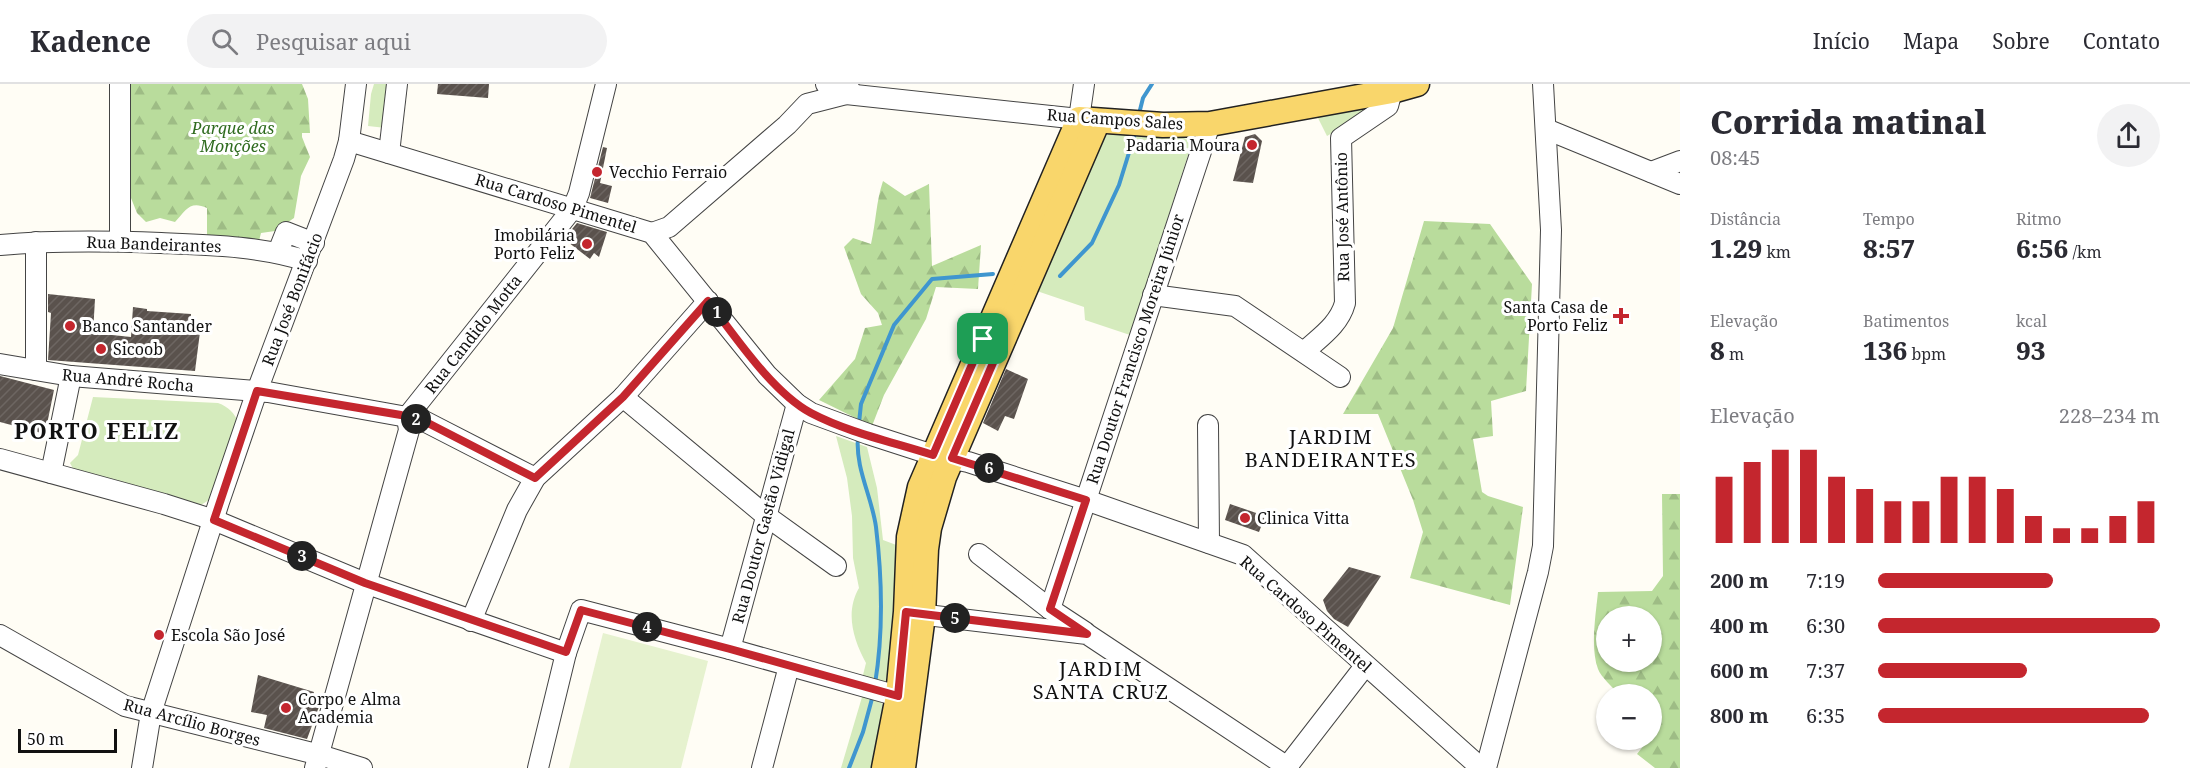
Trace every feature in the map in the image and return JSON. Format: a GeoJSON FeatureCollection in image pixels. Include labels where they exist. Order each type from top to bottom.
{"type":"FeatureCollection","features":[{"type":"Feature","properties":{"kind":"main road","name":"Rua Campos Sales"},"geometry":{"type":"LineString","coordinates":[[1089,120],[1163,125],[1210,124],[1392,91],[1417,84]]}},
{"type":"Feature","properties":{"kind":"main road"},"geometry":{"type":"LineString","coordinates":[[991,344],[1005,288],[1042,251],[1089,120]]}},
{"type":"Feature","properties":{"kind":"main road"},"geometry":{"type":"LineString","coordinates":[[884,768],[915,614],[929,528],[944,477],[943,456],[1089,120]]}},
{"type":"Feature","properties":{"kind":"main road"},"geometry":{"type":"LineString","coordinates":[[898,696],[904,768]]}},
{"type":"Feature","properties":{"kind":"street"},"geometry":{"type":"LineString","coordinates":[[120,84],[120,241]]}},
{"type":"Feature","properties":{"kind":"street","name":"Rua José Bonifácio"},"geometry":{"type":"LineString","coordinates":[[142,768],[151,713],[214,520],[257,391],[311,252],[349,141],[356,84]]}},
{"type":"Feature","properties":{"kind":"street"},"geometry":{"type":"LineString","coordinates":[[389,153],[397,84]]}},
{"type":"Feature","properties":{"kind":"street","name":"Rua Candido Motta"},"geometry":{"type":"LineString","coordinates":[[407,417],[573,208],[579,193],[606,84]]}},
{"type":"Feature","properties":{"kind":"street"},"geometry":{"type":"LineString","coordinates":[[826,84],[852,89]]}},
{"type":"Feature","properties":{"kind":"street"},"geometry":{"type":"LineString","coordinates":[[1084,84],[1089,120]]}},
{"type":"Feature","properties":{"kind":"street"},"geometry":{"type":"LineString","coordinates":[[1486,768],[1538,572],[1542,546],[1551,230],[1543,84]]}},
{"type":"Feature","properties":{"kind":"street"},"geometry":{"type":"LineString","coordinates":[[651,233],[669,227],[788,126],[807,104],[852,89]]}},
{"type":"Feature","properties":{"kind":"street","name":"Rua Campos Sales"},"geometry":{"type":"LineString","coordinates":[[852,89],[1089,120]]}},
{"type":"Feature","properties":{"kind":"street","name":"Rua José Antônio"},"geometry":{"type":"LineString","coordinates":[[1304,352],[1334,325],[1345,303],[1341,138],[1388,106],[1392,91]]}},
{"type":"Feature","properties":{"kind":"street","name":"Rua Doutor Francisco Moreira Júnior"},"geometry":{"type":"LineString","coordinates":[[1050,609],[1210,124]]}},
{"type":"Feature","properties":{"kind":"street"},"geometry":{"type":"LineString","coordinates":[[1546,129],[1680,184]]}},
{"type":"Feature","properties":{"kind":"street","name":"Rua Cardoso Pimentel"},"geometry":{"type":"LineString","coordinates":[[349,141],[651,233],[766,375],[797,404],[811,413],[868,434],[1086,500],[1243,555],[1481,768]]}},
{"type":"Feature","properties":{"kind":"street"},"geometry":{"type":"LineString","coordinates":[[1652,172],[1680,161]]}},
{"type":"Feature","properties":{"kind":"street","name":"Rua Bandeirantes"},"geometry":{"type":"LineString","coordinates":[[0,245],[120,241],[216,245],[278,252],[311,252]]}},
{"type":"Feature","properties":{"kind":"street"},"geometry":{"type":"LineString","coordinates":[[36,242],[36,370]]}},
{"type":"Feature","properties":{"kind":"street"},"geometry":{"type":"LineString","coordinates":[[1153,295],[1235,306],[1340,377]]}},
{"type":"Feature","properties":{"kind":"street"},"geometry":{"type":"LineString","coordinates":[[471,621],[517,510],[535,478],[623,397],[708,301]]}},
{"type":"Feature","properties":{"kind":"street","name":"Rua André Rocha"},"geometry":{"type":"LineString","coordinates":[[0,364],[71,376],[257,391],[407,417],[424,421],[535,478]]}},
{"type":"Feature","properties":{"kind":"street"},"geometry":{"type":"LineString","coordinates":[[51,473],[71,376]]}},
{"type":"Feature","properties":{"kind":"street"},"geometry":{"type":"LineString","coordinates":[[623,397],[765,515],[836,566]]}},
{"type":"Feature","properties":{"kind":"street","name":"Rua Doutor Gastão Vidigal"},"geometry":{"type":"LineString","coordinates":[[730,649],[797,404]]}},
{"type":"Feature","properties":{"kind":"street"},"geometry":{"type":"LineString","coordinates":[[317,762],[408,430],[407,417]]}},
{"type":"Feature","properties":{"kind":"street"},"geometry":{"type":"LineString","coordinates":[[1208,425],[1209,543]]}},
{"type":"Feature","properties":{"kind":"street"},"geometry":{"type":"LineString","coordinates":[[0,459],[214,520],[365,583],[566,652]]}},
{"type":"Feature","properties":{"kind":"street"},"geometry":{"type":"LineString","coordinates":[[979,554],[1050,609],[1287,768],[1365,666]]}},
{"type":"Feature","properties":{"kind":"street"},"geometry":{"type":"LineString","coordinates":[[538,768],[566,652],[581,610],[898,696]]}},
{"type":"Feature","properties":{"kind":"street"},"geometry":{"type":"LineString","coordinates":[[915,614],[1087,634]]}},
{"type":"Feature","properties":{"kind":"street","name":"Rua Arcílio Borges"},"geometry":{"type":"LineString","coordinates":[[0,634],[125,706],[317,762],[362,768]]}},
{"type":"Feature","properties":{"kind":"street"},"geometry":{"type":"LineString","coordinates":[[762,768],[789,666]]}},
{"type":"Feature","properties":{"kind":"green space","name":"Parque das Monções"},"geometry":{"type":"Polygon","coordinates":[[[110,84],[302,84],[308,99],[310,133],[302,133],[302,137],[310,157],[301,176],[294,218],[275,231],[261,233],[259,241],[207,236],[207,208],[196,205],[185,210],[175,222],[160,218],[146,222],[137,213],[125,183],[112,170],[110,84]]]}},
{"type":"Feature","properties":{"kind":"green space"},"geometry":{"type":"Polygon","coordinates":[[[374,84],[391,84],[386,128],[368,126],[374,84]]]}},
{"type":"Feature","properties":{"kind":"green space"},"geometry":{"type":"Polygon","coordinates":[[[1378,106],[1327,136],[1317,116],[1378,106]]]}},
{"type":"Feature","properties":{"kind":"green space"},"geometry":{"type":"Polygon","coordinates":[[[1111,133],[1177,135],[1188,140],[1190,149],[1130,335],[1085,320],[1084,307],[1031,289],[1101,138],[1111,133]]]}},
{"type":"Feature","properties":{"kind":"green space"},"geometry":{"type":"Polygon","coordinates":[[[883,181],[905,196],[929,184],[932,266],[981,245],[978,289],[936,287],[926,319],[884,395],[872,426],[819,400],[855,359],[865,328],[882,325],[878,313],[861,294],[844,247],[853,238],[871,244],[883,181]]]}},
{"type":"Feature","properties":{"kind":"green space"},"geometry":{"type":"Polygon","coordinates":[[[1424,221],[1490,224],[1532,284],[1526,391],[1491,401],[1493,436],[1473,439],[1482,492],[1523,507],[1510,605],[1410,578],[1423,532],[1413,500],[1378,414],[1343,414],[1393,328],[1424,221]]]}},
{"type":"Feature","properties":{"kind":"green space"},"geometry":{"type":"Polygon","coordinates":[[[93,397],[218,403],[228,408],[239,423],[212,498],[197,505],[75,472],[70,463],[78,455],[93,397]]]}},
{"type":"Feature","properties":{"kind":"green space"},"geometry":{"type":"Polygon","coordinates":[[[836,436],[867,447],[877,488],[883,540],[899,546],[889,669],[884,686],[862,679],[866,663],[857,645],[852,626],[852,606],[859,588],[853,558],[852,516],[847,478],[836,436]]]}},
{"type":"Feature","properties":{"kind":"green space"},"geometry":{"type":"Polygon","coordinates":[[[1662,494],[1680,494],[1680,768],[1655,768],[1637,754],[1640,750],[1662,750],[1662,684],[1609,684],[1600,672],[1662,672],[1662,606],[1597,606],[1598,592],[1652,591],[1663,576],[1662,494]]]}},
{"type":"Feature","properties":{"kind":"green space"},"geometry":{"type":"Polygon","coordinates":[[[1596,611],[1596,661],[1594,651],[1596,611]]]}},
{"type":"Feature","properties":{"kind":"green space"},"geometry":{"type":"Polygon","coordinates":[[[603,633],[708,661],[681,768],[569,768],[603,633]]]}},
{"type":"Feature","properties":{"kind":"green space"},"geometry":{"type":"Polygon","coordinates":[[[868,694],[878,699],[884,707],[886,716],[886,726],[874,768],[841,768],[862,697],[868,694]]]}},
{"type":"Feature","properties":{"kind":"building"},"geometry":{"type":"Polygon","coordinates":[[[438,84],[489,84],[488,98],[437,94],[438,84]]]}},
{"type":"Feature","properties":{"kind":"building"},"geometry":{"type":"Polygon","coordinates":[[[1255,134],[1262,141],[1253,183],[1233,181],[1245,137],[1255,134]]]}},
{"type":"Feature","properties":{"kind":"building","name":"Vecchio Ferraio"},"geometry":{"type":"Polygon","coordinates":[[[603,147],[607,148],[600,183],[612,186],[608,203],[590,198],[603,147]]]}},
{"type":"Feature","properties":{"kind":"building","name":"Imobilária Porto Feliz"},"geometry":{"type":"Polygon","coordinates":[[[577,223],[607,232],[599,257],[594,253],[590,259],[564,239],[577,223]]]}},
{"type":"Feature","properties":{"kind":"building"},"geometry":{"type":"Polygon","coordinates":[[[48,294],[95,299],[93,333],[131,337],[133,307],[147,309],[147,311],[191,314],[190,331],[200,332],[195,371],[48,360],[51,313],[48,312],[48,294]]]}},
{"type":"Feature","properties":{"kind":"building"},"geometry":{"type":"Polygon","coordinates":[[[1006,369],[1028,379],[1014,419],[1005,416],[998,431],[983,423],[1006,369]]]}},
{"type":"Feature","properties":{"kind":"building"},"geometry":{"type":"Polygon","coordinates":[[[0,376],[54,390],[45,434],[0,422],[0,376]]]}},
{"type":"Feature","properties":{"kind":"building","name":"Clinica Vitta"},"geometry":{"type":"Polygon","coordinates":[[[1230,504],[1265,516],[1259,532],[1225,520],[1230,504]]]}},
{"type":"Feature","properties":{"kind":"building"},"geometry":{"type":"Polygon","coordinates":[[[1349,567],[1381,576],[1348,627],[1334,619],[1327,611],[1323,600],[1349,567]]]}},
{"type":"Feature","properties":{"kind":"building","name":"Corpo e Alma Academia"},"geometry":{"type":"Polygon","coordinates":[[[258,675],[314,692],[312,698],[320,704],[307,739],[264,728],[267,715],[251,712],[258,675]]]}},
{"type":"Feature","properties":{"kind":"waterway"},"geometry":{"type":"LineString","coordinates":[[1139,114],[1143,98],[1152,84]]}},
{"type":"Feature","properties":{"kind":"waterway"},"geometry":{"type":"LineString","coordinates":[[1060,276],[1092,243],[1119,185],[1136,130]]}},
{"type":"Feature","properties":{"kind":"waterway"},"geometry":{"type":"LineString","coordinates":[[859,423],[861,404],[894,325],[932,279],[993,274]]}},
{"type":"Feature","properties":{"kind":"waterway"},"geometry":{"type":"LineString","coordinates":[[858,437],[859,460],[874,516],[880,566],[881,606],[875,684]]}},
{"type":"Feature","properties":{"kind":"waterway"},"geometry":{"type":"LineString","coordinates":[[849,768],[863,732],[873,695]]}},
{"type":"Feature","properties":{"kind":"place","name":"Padaria Moura"},"geometry":{"type":"Point","coordinates":[1252,145]}},
{"type":"Feature","properties":{"kind":"place","name":"Vecchio Ferraio"},"geometry":{"type":"Point","coordinates":[597,172]}},
{"type":"Feature","properties":{"kind":"place","name":"Imobilária Porto Feliz"},"geometry":{"type":"Point","coordinates":[587,244]}},
{"type":"Feature","properties":{"kind":"place","name":"Santa Casa de Porto Feliz"},"geometry":{"type":"Point","coordinates":[1621,316]}},
{"type":"Feature","properties":{"kind":"place","name":"Banco Santander"},"geometry":{"type":"Point","coordinates":[70,326]}},
{"type":"Feature","properties":{"kind":"place","name":"Sicoob"},"geometry":{"type":"Point","coordinates":[101,349]}},
{"type":"Feature","properties":{"kind":"place","name":"Clinica Vitta"},"geometry":{"type":"Point","coordinates":[1245,518]}},
{"type":"Feature","properties":{"kind":"place","name":"Escola São José"},"geometry":{"type":"Point","coordinates":[159,635]}},
{"type":"Feature","properties":{"kind":"place","name":"Corpo e Alma Academia"},"geometry":{"type":"Point","coordinates":[286,708]}},
{"type":"Feature","properties":{"kind":"district","name":"PORTO FELIZ"},"geometry":{"type":"Point","coordinates":[97,431]}},
{"type":"Feature","properties":{"kind":"district","name":"JARDIM BANDEIRANTES"},"geometry":{"type":"Point","coordinates":[1331,448]}},
{"type":"Feature","properties":{"kind":"district","name":"JARDIM SANTA CRUZ"},"geometry":{"type":"Point","coordinates":[1101,680]}},
{"type":"Feature","properties":{"kind":"route"},"geometry":{"type":"LineString","coordinates":[[708,301],[766,375],[797,404],[811,413],[840,425],[933,455],[983,339],[999,349],[952,458],[1086,500],[1050,609],[1087,634],[906,612],[898,696],[581,610],[566,652],[365,583],[214,520],[257,391],[401,415],[424,421],[535,478],[623,397],[708,301]]}}]}
